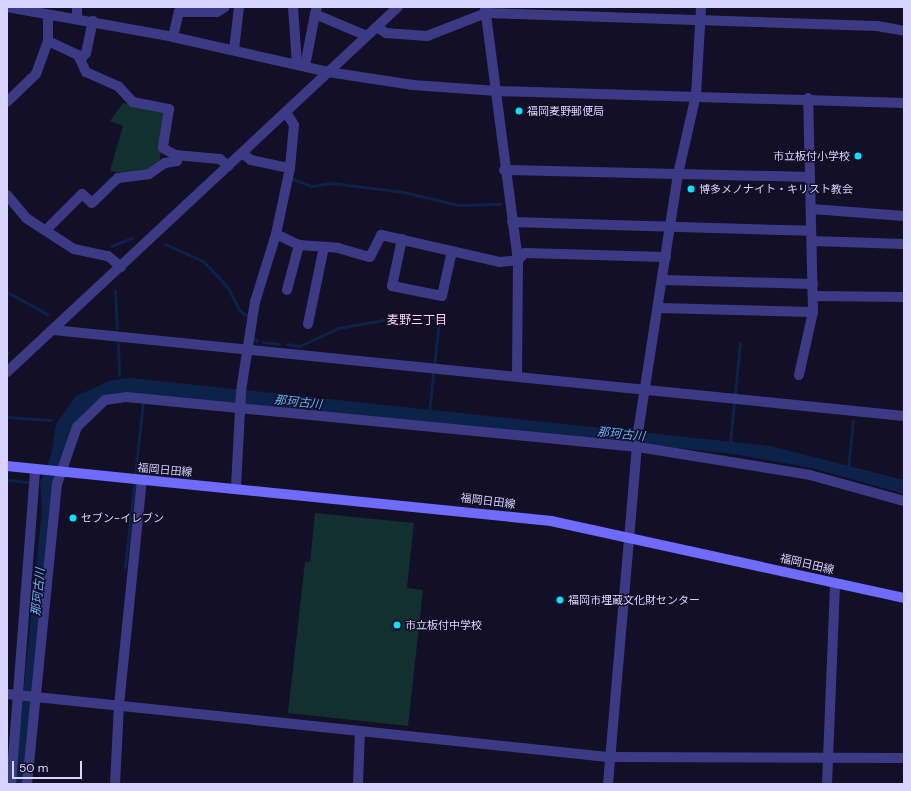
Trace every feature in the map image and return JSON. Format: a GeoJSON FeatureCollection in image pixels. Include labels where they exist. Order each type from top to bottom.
{"type":"FeatureCollection","features":[{"type":"Feature","properties":{"kind":"main road"},"geometry":{"type":"LineString","coordinates":[[7,466],[37,469]]}},
{"type":"Feature","properties":{"kind":"main road","name":"福岡日田線"},"geometry":{"type":"LineString","coordinates":[[37,469],[544,520],[628,536],[904,598]]}},
{"type":"Feature","properties":{"kind":"street"},"geometry":{"type":"LineString","coordinates":[[7,7],[48,16],[93,21],[174,37],[328,72],[413,85],[497,91],[808,98],[904,103]]}},
{"type":"Feature","properties":{"kind":"street"},"geometry":{"type":"LineString","coordinates":[[77,7],[77,19]]}},
{"type":"Feature","properties":{"kind":"street"},"geometry":{"type":"LineString","coordinates":[[174,37],[179,12],[217,12],[225,7]]}},
{"type":"Feature","properties":{"kind":"street"},"geometry":{"type":"LineString","coordinates":[[234,50],[239,7]]}},
{"type":"Feature","properties":{"kind":"street"},"geometry":{"type":"LineString","coordinates":[[293,7],[301,65]]}},
{"type":"Feature","properties":{"kind":"street"},"geometry":{"type":"LineString","coordinates":[[7,372],[54,330],[398,7]]}},
{"type":"Feature","properties":{"kind":"street"},"geometry":{"type":"LineString","coordinates":[[608,784],[608,757],[630,550],[628,536],[639,426],[659,308],[678,174],[696,95],[701,7]]}},
{"type":"Feature","properties":{"kind":"street"},"geometry":{"type":"LineString","coordinates":[[301,65],[316,10],[367,36]]}},
{"type":"Feature","properties":{"kind":"street"},"geometry":{"type":"LineString","coordinates":[[377,27],[386,33],[427,36],[486,10],[701,20],[877,26],[904,31]]}},
{"type":"Feature","properties":{"kind":"street"},"geometry":{"type":"LineString","coordinates":[[486,10],[497,91],[504,170],[518,260],[517,376]]}},
{"type":"Feature","properties":{"kind":"street"},"geometry":{"type":"LineString","coordinates":[[7,102],[36,74],[48,41],[48,16]]}},
{"type":"Feature","properties":{"kind":"street"},"geometry":{"type":"LineString","coordinates":[[81,59],[86,53],[93,21]]}},
{"type":"Feature","properties":{"kind":"street"},"geometry":{"type":"LineString","coordinates":[[48,41],[63,46],[81,59],[86,72],[118,86],[134,102],[169,109],[163,148],[179,155],[220,159],[228,166]]}},
{"type":"Feature","properties":{"kind":"street"},"geometry":{"type":"LineString","coordinates":[[799,375],[813,312],[812,209],[808,98]]}},
{"type":"Feature","properties":{"kind":"street"},"geometry":{"type":"LineString","coordinates":[[236,488],[241,391],[249,351],[255,302],[276,234],[290,168],[294,125],[286,112]]}},
{"type":"Feature","properties":{"kind":"street"},"geometry":{"type":"LineString","coordinates":[[242,153],[251,160],[290,168]]}},
{"type":"Feature","properties":{"kind":"street"},"geometry":{"type":"LineString","coordinates":[[46,230],[82,194],[92,203],[118,178],[149,174],[165,163],[177,161],[179,155]]}},
{"type":"Feature","properties":{"kind":"street"},"geometry":{"type":"LineString","coordinates":[[504,170],[810,177]]}},
{"type":"Feature","properties":{"kind":"street"},"geometry":{"type":"LineString","coordinates":[[7,195],[26,218],[74,249],[108,256],[121,267]]}},
{"type":"Feature","properties":{"kind":"street"},"geometry":{"type":"LineString","coordinates":[[812,209],[904,216]]}},
{"type":"Feature","properties":{"kind":"street"},"geometry":{"type":"LineString","coordinates":[[512,222],[670,226],[904,244]]}},
{"type":"Feature","properties":{"kind":"street"},"geometry":{"type":"LineString","coordinates":[[276,234],[299,245],[324,247],[370,257],[381,235],[500,262],[518,260],[525,253],[666,257]]}},
{"type":"Feature","properties":{"kind":"street"},"geometry":{"type":"LineString","coordinates":[[402,239],[392,286],[442,296],[452,251]]}},
{"type":"Feature","properties":{"kind":"street"},"geometry":{"type":"LineString","coordinates":[[287,290],[299,245]]}},
{"type":"Feature","properties":{"kind":"street"},"geometry":{"type":"LineString","coordinates":[[308,324],[324,247]]}},
{"type":"Feature","properties":{"kind":"street"},"geometry":{"type":"LineString","coordinates":[[663,280],[813,284]]}},
{"type":"Feature","properties":{"kind":"street"},"geometry":{"type":"LineString","coordinates":[[813,296],[904,297]]}},
{"type":"Feature","properties":{"kind":"street"},"geometry":{"type":"LineString","coordinates":[[659,308],[813,312]]}},
{"type":"Feature","properties":{"kind":"street"},"geometry":{"type":"LineString","coordinates":[[54,330],[249,351],[646,388],[904,416]]}},
{"type":"Feature","properties":{"kind":"street"},"geometry":{"type":"LineString","coordinates":[[27,784],[57,484],[63,472],[77,427],[105,400],[126,397],[240,410],[638,447],[810,475],[904,501]]}},
{"type":"Feature","properties":{"kind":"street"},"geometry":{"type":"LineString","coordinates":[[12,694],[37,469]]}},
{"type":"Feature","properties":{"kind":"street"},"geometry":{"type":"LineString","coordinates":[[115,784],[119,705],[142,480]]}},
{"type":"Feature","properties":{"kind":"street"},"geometry":{"type":"LineString","coordinates":[[827,784],[836,583]]}},
{"type":"Feature","properties":{"kind":"street"},"geometry":{"type":"LineString","coordinates":[[12,694],[608,757],[904,758]]}},
{"type":"Feature","properties":{"kind":"street"},"geometry":{"type":"LineString","coordinates":[[12,694],[20,700],[12,784]]}},
{"type":"Feature","properties":{"kind":"street"},"geometry":{"type":"LineString","coordinates":[[358,784],[360,731]]}},
{"type":"Feature","properties":{"kind":"green space"},"geometry":{"type":"Polygon","coordinates":[[[123,103],[163,110],[166,114],[159,165],[137,174],[110,171],[123,126],[110,121],[123,103]]]}},
{"type":"Feature","properties":{"kind":"green space"},"geometry":{"type":"Polygon","coordinates":[[[315,513],[414,523],[407,588],[423,590],[408,726],[288,713],[305,562],[310,562],[315,513]]]}},
{"type":"Feature","properties":{"kind":"water","name":"那珂古川"},"geometry":{"type":"Polygon","coordinates":[[[131,378],[770,446],[904,480],[904,494],[812,468],[727,453],[260,407],[100,401],[78,420],[64,460],[25,784],[14,784],[42,510],[40,482],[51,456],[56,424],[76,396],[112,380],[131,378]]]}},
{"type":"Feature","properties":{"kind":"waterway"},"geometry":{"type":"LineString","coordinates":[[293,179],[311,186],[332,183],[403,192],[459,205],[500,204]]}},
{"type":"Feature","properties":{"kind":"waterway"},"geometry":{"type":"LineString","coordinates":[[111,246],[132,238]]}},
{"type":"Feature","properties":{"kind":"waterway"},"geometry":{"type":"LineString","coordinates":[[165,244],[203,261],[228,288],[239,310],[248,316]]}},
{"type":"Feature","properties":{"kind":"waterway"},"geometry":{"type":"LineString","coordinates":[[115,291],[117,328]]}},
{"type":"Feature","properties":{"kind":"waterway"},"geometry":{"type":"LineString","coordinates":[[7,292],[47,314]]}},
{"type":"Feature","properties":{"kind":"waterway"},"geometry":{"type":"LineString","coordinates":[[287,344],[300,346],[338,328],[418,314],[439,320]]}},
{"type":"Feature","properties":{"kind":"waterway"},"geometry":{"type":"LineString","coordinates":[[429,412],[439,320]]}},
{"type":"Feature","properties":{"kind":"waterway"},"geometry":{"type":"LineString","coordinates":[[254,338],[257,341]]}},
{"type":"Feature","properties":{"kind":"waterway"},"geometry":{"type":"LineString","coordinates":[[263,342],[279,344]]}},
{"type":"Feature","properties":{"kind":"waterway"},"geometry":{"type":"LineString","coordinates":[[118,343],[119,375]]}},
{"type":"Feature","properties":{"kind":"waterway"},"geometry":{"type":"LineString","coordinates":[[730,442],[740,343]]}},
{"type":"Feature","properties":{"kind":"waterway"},"geometry":{"type":"LineString","coordinates":[[125,567],[143,400]]}},
{"type":"Feature","properties":{"kind":"waterway"},"geometry":{"type":"LineString","coordinates":[[7,417],[50,420]]}},
{"type":"Feature","properties":{"kind":"waterway"},"geometry":{"type":"LineString","coordinates":[[848,468],[853,420]]}},
{"type":"Feature","properties":{"kind":"waterway"},"geometry":{"type":"LineString","coordinates":[[7,480],[29,482]]}},
{"type":"Feature","properties":{"kind":"place","name":"福岡麦野郵便局"},"geometry":{"type":"Point","coordinates":[519,111]}},
{"type":"Feature","properties":{"kind":"place","name":"市立板付小学校"},"geometry":{"type":"Point","coordinates":[858,156]}},
{"type":"Feature","properties":{"kind":"place","name":"博多メノナイト・キリスト教会"},"geometry":{"type":"Point","coordinates":[691,189]}},
{"type":"Feature","properties":{"kind":"place","name":"セブン-イレブン"},"geometry":{"type":"Point","coordinates":[73,518]}},
{"type":"Feature","properties":{"kind":"place","name":"福岡市埋蔵文化財センター"},"geometry":{"type":"Point","coordinates":[560,600]}},
{"type":"Feature","properties":{"kind":"place","name":"市立板付中学校"},"geometry":{"type":"Point","coordinates":[397,625]}},
{"type":"Feature","properties":{"kind":"district","name":"麦野三丁目"},"geometry":{"type":"Point","coordinates":[417,321]}}]}
